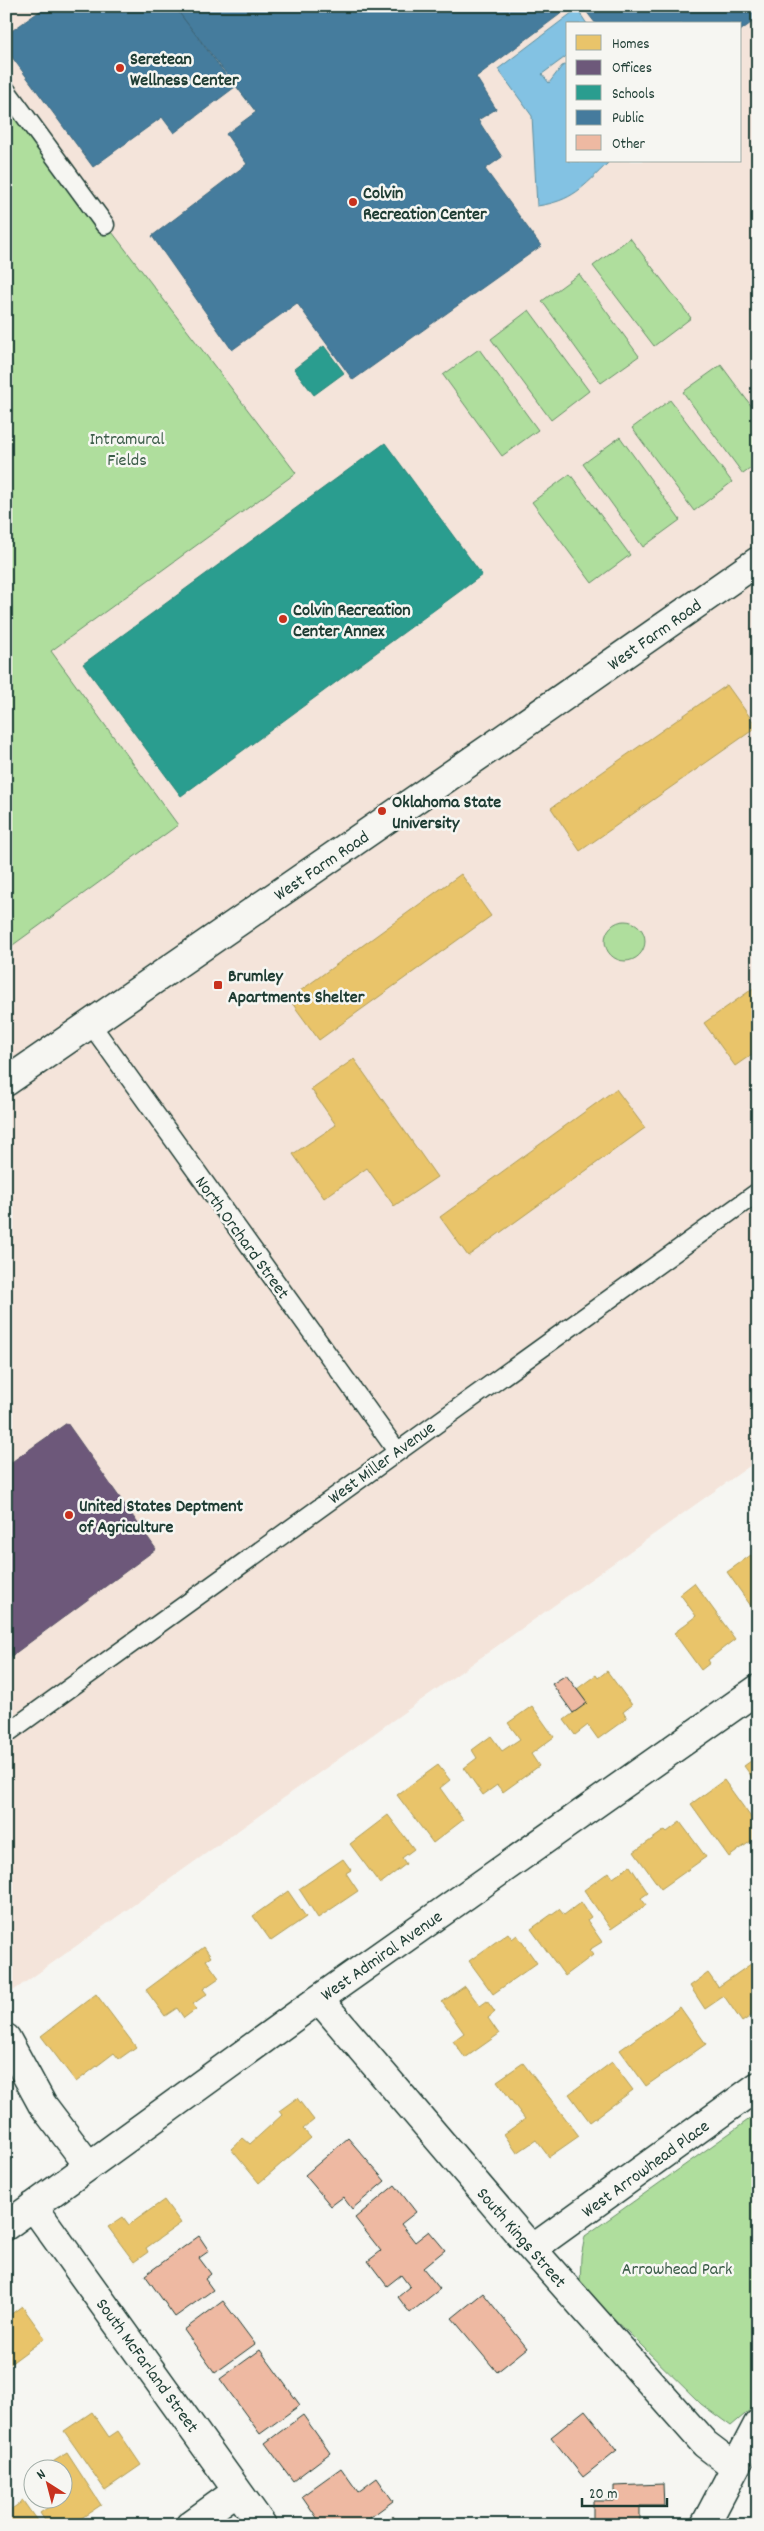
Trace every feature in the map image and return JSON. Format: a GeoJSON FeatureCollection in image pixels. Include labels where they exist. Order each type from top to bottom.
{"type":"FeatureCollection","features":[{"type":"Feature","properties":{"kind":"street","name":"West Farm Road"},"geometry":{"type":"LineString","coordinates":[[6,1082],[502,741],[758,561]]}},
{"type":"Feature","properties":{"kind":"street","name":"West Admiral Avenue"},"geometry":{"type":"LineString","coordinates":[[6,2226],[318,1999],[758,1689]]}},
{"type":"Feature","properties":{"kind":"street","name":"South Kings Street"},"geometry":{"type":"LineString","coordinates":[[318,1999],[532,2249],[705,2444],[734,2466]]}},
{"type":"Feature","properties":{"kind":"street"},"geometry":{"type":"LineString","coordinates":[[6,2038],[42,2104],[89,2166]]}},
{"type":"Feature","properties":{"kind":"street","name":"West Arrowhead Place"},"geometry":{"type":"LineString","coordinates":[[532,2249],[758,2086]]}},
{"type":"Feature","properties":{"kind":"street","name":"South McFarland Street"},"geometry":{"type":"LineString","coordinates":[[34,2206],[262,2525]]}},
{"type":"Feature","properties":{"kind":"street"},"geometry":{"type":"LineString","coordinates":[[705,2525],[734,2466],[758,2424]]}},
{"type":"Feature","properties":{"kind":"street"},"geometry":{"type":"LineString","coordinates":[[190,2525],[237,2491]]}},
{"type":"Feature","properties":{"kind":"lane"},"geometry":{"type":"LineString","coordinates":[[6,90],[105,225]]}},
{"type":"Feature","properties":{"kind":"lane","name":"North Orchard Street"},"geometry":{"type":"LineString","coordinates":[[90,1023],[397,1451]]}},
{"type":"Feature","properties":{"kind":"lane","name":"West Miller Avenue"},"geometry":{"type":"LineString","coordinates":[[6,1734],[758,1192]]}},
{"type":"Feature","properties":{"kind":"shaded area","name":"Oklahoma State University"},"geometry":{"type":"Polygon","coordinates":[[[6,6],[758,6],[758,1460],[6,1996],[6,6]]]}},
{"type":"Feature","properties":{"kind":"green space","name":"Intramural Fields"},"geometry":{"type":"Polygon","coordinates":[[[6,93],[296,473],[51,651],[178,825],[6,950],[6,93]]]}},
{"type":"Feature","properties":{"kind":"green space"},"geometry":{"type":"Polygon","coordinates":[[[630,238],[691,318],[654,346],[593,266],[630,238]]]}},
{"type":"Feature","properties":{"kind":"green space"},"geometry":{"type":"Polygon","coordinates":[[[579,274],[639,356],[601,383],[542,301],[579,274]]]}},
{"type":"Feature","properties":{"kind":"green space"},"geometry":{"type":"Polygon","coordinates":[[[529,310],[589,391],[551,420],[491,339],[529,310]]]}},
{"type":"Feature","properties":{"kind":"green space"},"geometry":{"type":"Polygon","coordinates":[[[479,349],[538,430],[502,456],[443,375],[479,349]]]}},
{"type":"Feature","properties":{"kind":"green space"},"geometry":{"type":"Polygon","coordinates":[[[721,365],[758,415],[758,463],[743,474],[683,392],[721,365]]]}},
{"type":"Feature","properties":{"kind":"green space"},"geometry":{"type":"Polygon","coordinates":[[[670,400],[732,482],[694,511],[632,428],[670,400]]]}},
{"type":"Feature","properties":{"kind":"green space"},"geometry":{"type":"Polygon","coordinates":[[[620,437],[680,520],[643,547],[583,464],[620,437]]]}},
{"type":"Feature","properties":{"kind":"green space"},"geometry":{"type":"Polygon","coordinates":[[[570,474],[630,555],[592,583],[532,502],[570,474]]]}},
{"type":"Feature","properties":{"kind":"green space"},"geometry":{"type":"Polygon","coordinates":[[[625,921],[639,927],[645,941],[639,955],[625,961],[611,955],[605,941],[611,927],[625,921]]]}},
{"type":"Feature","properties":{"kind":"green space","name":"Arrowhead Park"},"geometry":{"type":"Polygon","coordinates":[[[758,2113],[758,2396],[751,2409],[731,2426],[701,2404],[580,2285],[581,2257],[585,2236],[758,2113]]]}},
{"type":"Feature","properties":{"kind":"water"},"geometry":{"type":"Polygon","coordinates":[[[577,9],[586,22],[566,22],[566,56],[542,74],[549,83],[562,66],[566,65],[566,162],[608,163],[584,186],[569,197],[537,206],[532,116],[498,69],[577,9]]]}},
{"type":"Feature","properties":{"kind":"building: Homes"},"geometry":{"type":"Polygon","coordinates":[[[727,685],[757,727],[580,851],[551,808],[727,685]]]}},
{"type":"Feature","properties":{"kind":"building: Homes"},"geometry":{"type":"Polygon","coordinates":[[[461,874],[491,916],[319,1040],[289,999],[461,874]]]}},
{"type":"Feature","properties":{"kind":"building: Homes"},"geometry":{"type":"Polygon","coordinates":[[[758,985],[758,1050],[735,1066],[704,1023],[758,985]]]}},
{"type":"Feature","properties":{"kind":"building: Homes"},"geometry":{"type":"Polygon","coordinates":[[[354,1059],[437,1177],[394,1206],[367,1168],[324,1198],[293,1154],[336,1125],[311,1089],[354,1059]]]}},
{"type":"Feature","properties":{"kind":"building: Homes"},"geometry":{"type":"Polygon","coordinates":[[[616,1089],[645,1128],[468,1256],[440,1217],[616,1089]]]}},
{"type":"Feature","properties":{"kind":"building: Homes"},"geometry":{"type":"Polygon","coordinates":[[[751,1555],[758,1565],[758,1616],[727,1572],[751,1555]]]}},
{"type":"Feature","properties":{"kind":"building: Homes"},"geometry":{"type":"Polygon","coordinates":[[[694,1583],[735,1639],[708,1660],[710,1663],[701,1670],[674,1633],[696,1616],[680,1594],[694,1583]]]}},
{"type":"Feature","properties":{"kind":"building: Homes"},"geometry":{"type":"Polygon","coordinates":[[[607,1671],[632,1705],[623,1712],[627,1718],[598,1739],[588,1725],[575,1735],[564,1720],[587,1703],[577,1689],[596,1675],[598,1678],[607,1671]]]}},
{"type":"Feature","properties":{"kind":"building: Homes"},"geometry":{"type":"Polygon","coordinates":[[[532,1706],[554,1737],[531,1754],[539,1766],[503,1792],[497,1785],[483,1795],[464,1768],[477,1758],[472,1750],[491,1736],[502,1751],[520,1739],[508,1723],[532,1706]]]}},
{"type":"Feature","properties":{"kind":"building: Homes"},"geometry":{"type":"Polygon","coordinates":[[[758,1756],[758,1785],[744,1766],[758,1756]]]}},
{"type":"Feature","properties":{"kind":"building: Homes"},"geometry":{"type":"Polygon","coordinates":[[[438,1765],[450,1780],[440,1788],[463,1820],[433,1843],[397,1795],[438,1765]]]}},
{"type":"Feature","properties":{"kind":"building: Homes"},"geometry":{"type":"Polygon","coordinates":[[[724,1780],[758,1827],[758,1836],[729,1857],[691,1804],[724,1780]]]}},
{"type":"Feature","properties":{"kind":"building: Homes"},"geometry":{"type":"Polygon","coordinates":[[[388,1815],[414,1849],[402,1858],[406,1864],[380,1884],[350,1844],[388,1815]]]}},
{"type":"Feature","properties":{"kind":"building: Homes"},"geometry":{"type":"Polygon","coordinates":[[[680,1822],[706,1857],[661,1889],[634,1852],[680,1822]]]}},
{"type":"Feature","properties":{"kind":"building: Homes"},"geometry":{"type":"Polygon","coordinates":[[[343,1859],[351,1870],[346,1873],[358,1891],[318,1918],[299,1889],[343,1859]]]}},
{"type":"Feature","properties":{"kind":"building: Homes"},"geometry":{"type":"Polygon","coordinates":[[[630,1866],[648,1893],[641,1898],[646,1905],[611,1929],[584,1890],[609,1872],[613,1878],[630,1866]]]}},
{"type":"Feature","properties":{"kind":"building: Homes"},"geometry":{"type":"Polygon","coordinates":[[[288,1891],[306,1917],[271,1941],[253,1916],[288,1891]]]}},
{"type":"Feature","properties":{"kind":"building: Homes"},"geometry":{"type":"Polygon","coordinates":[[[581,1902],[591,1917],[587,1920],[602,1942],[589,1950],[593,1955],[565,1976],[531,1929],[559,1909],[564,1915],[581,1902]]]}},
{"type":"Feature","properties":{"kind":"building: Homes"},"geometry":{"type":"Polygon","coordinates":[[[508,1933],[512,1939],[517,1935],[537,1963],[493,1994],[469,1961],[508,1933]]]}},
{"type":"Feature","properties":{"kind":"building: Homes"},"geometry":{"type":"Polygon","coordinates":[[[204,1947],[211,1957],[206,1960],[219,1978],[203,1989],[207,1994],[193,2004],[196,2009],[184,2018],[177,2008],[165,2016],[146,1990],[204,1947]]]}},
{"type":"Feature","properties":{"kind":"building: Homes"},"geometry":{"type":"Polygon","coordinates":[[[758,1959],[758,2011],[742,2022],[724,1996],[705,2009],[690,1986],[708,1973],[718,1987],[758,1959]]]}},
{"type":"Feature","properties":{"kind":"building: Homes"},"geometry":{"type":"Polygon","coordinates":[[[465,1986],[480,2006],[487,2001],[495,2012],[488,2018],[499,2034],[465,2058],[453,2041],[464,2033],[442,2002],[465,1986]]]}},
{"type":"Feature","properties":{"kind":"building: Homes"},"geometry":{"type":"Polygon","coordinates":[[[96,1994],[136,2047],[119,2059],[114,2053],[76,2082],[41,2036],[96,1994]]]}},
{"type":"Feature","properties":{"kind":"building: Homes"},"geometry":{"type":"Polygon","coordinates":[[[680,2007],[706,2044],[646,2086],[620,2050],[680,2007]]]}},
{"type":"Feature","properties":{"kind":"building: Homes"},"geometry":{"type":"Polygon","coordinates":[[[612,2062],[633,2090],[590,2122],[569,2094],[612,2062]]]}},
{"type":"Feature","properties":{"kind":"building: Homes"},"geometry":{"type":"Polygon","coordinates":[[[523,2063],[579,2136],[549,2157],[536,2140],[517,2153],[504,2134],[525,2119],[497,2081],[523,2063]]]}},
{"type":"Feature","properties":{"kind":"building: Homes"},"geometry":{"type":"Polygon","coordinates":[[[297,2098],[314,2120],[303,2129],[311,2138],[259,2183],[231,2149],[243,2138],[250,2144],[282,2115],[279,2111],[297,2098]]]}},
{"type":"Feature","properties":{"kind":"building: Homes"},"geometry":{"type":"Polygon","coordinates":[[[164,2200],[181,2223],[146,2248],[148,2252],[134,2262],[108,2227],[123,2217],[129,2225],[164,2200]]]}},
{"type":"Feature","properties":{"kind":"building: Homes"},"geometry":{"type":"Polygon","coordinates":[[[22,2306],[45,2338],[6,2367],[6,2318],[22,2306]]]}},
{"type":"Feature","properties":{"kind":"building: Homes"},"geometry":{"type":"Polygon","coordinates":[[[92,2412],[109,2437],[118,2431],[141,2465],[105,2490],[64,2431],[92,2412]]]}},
{"type":"Feature","properties":{"kind":"building: Homes"},"geometry":{"type":"Polygon","coordinates":[[[67,2453],[70,2458],[59,2458],[67,2453]]]}},
{"type":"Feature","properties":{"kind":"building: Homes"},"geometry":{"type":"Polygon","coordinates":[[[72,2461],[101,2505],[71,2525],[48,2525],[40,2513],[47,2508],[72,2508],[72,2461]]]}},
{"type":"Feature","properties":{"kind":"building: Homes"},"geometry":{"type":"Polygon","coordinates":[[[22,2502],[22,2508],[28,2508],[40,2525],[6,2525],[6,2513],[22,2502]]]}},
{"type":"Feature","properties":{"kind":"building: Offices","name":"United States Deptment of Agriculture"},"geometry":{"type":"Polygon","coordinates":[[[67,1423],[156,1549],[6,1660],[6,1466],[67,1423]]]}},
{"type":"Feature","properties":{"kind":"building: Schools"},"geometry":{"type":"Polygon","coordinates":[[[324,346],[344,373],[314,395],[294,369],[324,346]]]}},
{"type":"Feature","properties":{"kind":"building: Schools","name":"Colvin Recreation Center Annex"},"geometry":{"type":"Polygon","coordinates":[[[385,443],[482,575],[181,796],[83,664],[385,443]]]}},
{"type":"Feature","properties":{"kind":"building: Public","name":"Seretean Wellness Center"},"geometry":{"type":"Polygon","coordinates":[[[47,6],[174,6],[235,87],[174,133],[162,117],[93,167],[6,49],[6,35],[47,6]]]}},
{"type":"Feature","properties":{"kind":"building: Public","name":"Colvin Recreation Center"},"geometry":{"type":"Polygon","coordinates":[[[174,6],[571,6],[476,77],[496,109],[478,120],[502,157],[485,169],[541,246],[353,380],[297,303],[232,350],[152,236],[247,164],[226,134],[256,112],[174,6]]]}},
{"type":"Feature","properties":{"kind":"building: Public"},"geometry":{"type":"Polygon","coordinates":[[[582,6],[758,6],[758,18],[742,30],[742,22],[594,22],[582,6]]]}},
{"type":"Feature","properties":{"kind":"building: Other"},"geometry":{"type":"Polygon","coordinates":[[[566,1675],[587,1703],[573,1713],[552,1684],[566,1675]]]}},
{"type":"Feature","properties":{"kind":"building: Other"},"geometry":{"type":"Polygon","coordinates":[[[348,2138],[385,2181],[352,2209],[343,2197],[331,2206],[305,2175],[348,2138]]]}},
{"type":"Feature","properties":{"kind":"building: Other"},"geometry":{"type":"Polygon","coordinates":[[[395,2185],[416,2212],[401,2224],[415,2242],[429,2231],[445,2250],[423,2268],[440,2289],[410,2313],[398,2297],[410,2287],[401,2275],[387,2286],[368,2261],[381,2251],[355,2218],[395,2185]]]}},
{"type":"Feature","properties":{"kind":"building: Other"},"geometry":{"type":"Polygon","coordinates":[[[199,2236],[209,2251],[199,2258],[211,2274],[205,2279],[213,2290],[175,2317],[145,2275],[199,2236]]]}},
{"type":"Feature","properties":{"kind":"building: Other"},"geometry":{"type":"Polygon","coordinates":[[[483,2293],[527,2348],[497,2372],[452,2318],[483,2293]]]}},
{"type":"Feature","properties":{"kind":"building: Other"},"geometry":{"type":"Polygon","coordinates":[[[223,2301],[255,2344],[215,2373],[184,2330],[223,2301]]]}},
{"type":"Feature","properties":{"kind":"building: Other"},"geometry":{"type":"Polygon","coordinates":[[[260,2350],[300,2405],[260,2434],[220,2379],[260,2350]]]}},
{"type":"Feature","properties":{"kind":"building: Other"},"geometry":{"type":"Polygon","coordinates":[[[585,2410],[617,2450],[583,2477],[551,2437],[585,2410]]]}},
{"type":"Feature","properties":{"kind":"building: Other"},"geometry":{"type":"Polygon","coordinates":[[[303,2415],[330,2453],[293,2481],[265,2443],[303,2415]]]}},
{"type":"Feature","properties":{"kind":"building: Other"},"geometry":{"type":"Polygon","coordinates":[[[341,2468],[358,2492],[377,2478],[393,2501],[360,2525],[322,2525],[302,2496],[341,2468]]]}},
{"type":"Feature","properties":{"kind":"building: Other"},"geometry":{"type":"Polygon","coordinates":[[[663,2484],[664,2506],[640,2506],[640,2525],[593,2525],[593,2501],[614,2501],[614,2486],[663,2484]]]}},
{"type":"Feature","properties":{"kind":"building: Other"},"geometry":{"type":"Polygon","coordinates":[[[393,2516],[400,2525],[381,2525],[393,2516]]]}},
{"type":"Feature","properties":{"kind":"place","name":"Seretean Wellness Center"},"geometry":{"type":"Point","coordinates":[120,68]}},
{"type":"Feature","properties":{"kind":"place","name":"Colvin Recreation Center"},"geometry":{"type":"Point","coordinates":[353,202]}},
{"type":"Feature","properties":{"kind":"place","name":"Colvin Recreation Center Annex"},"geometry":{"type":"Point","coordinates":[283,619]}},
{"type":"Feature","properties":{"kind":"place","name":"Oklahoma State University"},"geometry":{"type":"Point","coordinates":[382,811]}},
{"type":"Feature","properties":{"kind":"place","name":"Brumley Apartments Shelter"},"geometry":{"type":"Point","coordinates":[218,985]}},
{"type":"Feature","properties":{"kind":"place","name":"United States Deptment of Agriculture"},"geometry":{"type":"Point","coordinates":[69,1515]}}]}
